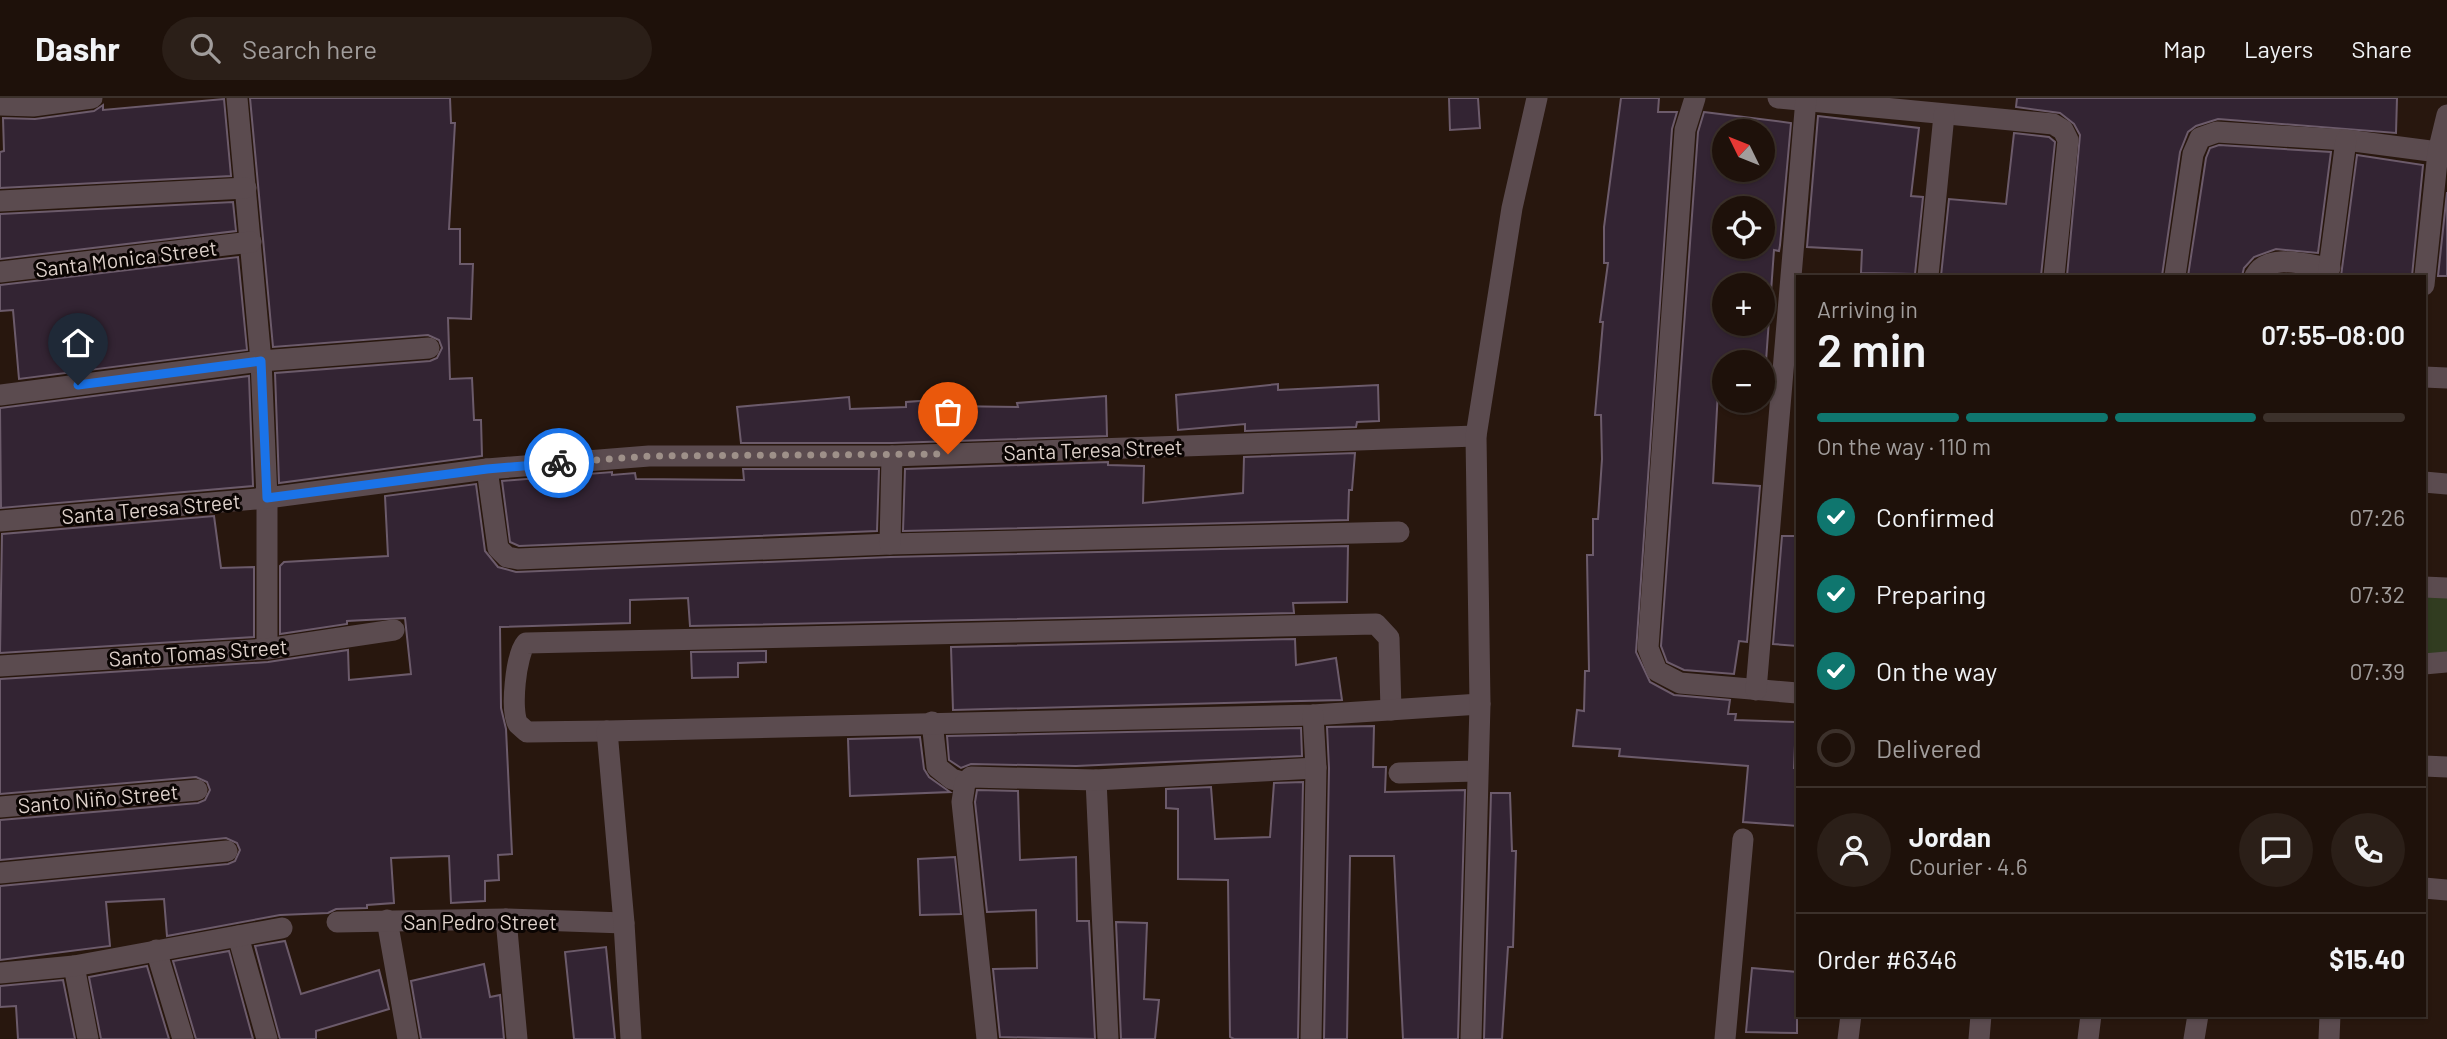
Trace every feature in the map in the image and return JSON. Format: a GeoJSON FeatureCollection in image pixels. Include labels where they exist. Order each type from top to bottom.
{"type":"FeatureCollection","features":[{"type":"Feature","properties":{"kind":"street"},"geometry":{"type":"LineString","coordinates":[[0,105],[33,106],[92,98]]}},
{"type":"Feature","properties":{"kind":"street"},"geometry":{"type":"LineString","coordinates":[[237,98],[261,361],[267,498],[267,649]]}},
{"type":"Feature","properties":{"kind":"street"},"geometry":{"type":"LineString","coordinates":[[1471,1039],[1480,704],[1476,436],[1512,208],[1537,98]]}},
{"type":"Feature","properties":{"kind":"street"},"geometry":{"type":"LineString","coordinates":[[1695,98],[1685,130],[1648,648],[1657,671],[1681,683],[1796,693]]}},
{"type":"Feature","properties":{"kind":"street"},"geometry":{"type":"LineString","coordinates":[[1778,98],[2053,124],[2063,130],[2068,140],[2054,275]]}},
{"type":"Feature","properties":{"kind":"street"},"geometry":{"type":"LineString","coordinates":[[1756,690],[1806,99]]}},
{"type":"Feature","properties":{"kind":"street"},"geometry":{"type":"LineString","coordinates":[[1928,275],[1944,115]]}},
{"type":"Feature","properties":{"kind":"street"},"geometry":{"type":"LineString","coordinates":[[2426,281],[2436,262],[2438,152],[2447,115]]}},
{"type":"Feature","properties":{"kind":"street"},"geometry":{"type":"LineString","coordinates":[[2175,275],[2193,154],[2200,138],[2217,132],[2346,140],[2438,152]]}},
{"type":"Feature","properties":{"kind":"street"},"geometry":{"type":"LineString","coordinates":[[2257,272],[2272,261],[2329,272],[2346,140]]}},
{"type":"Feature","properties":{"kind":"street"},"geometry":{"type":"LineString","coordinates":[[0,201],[246,188]]}},
{"type":"Feature","properties":{"kind":"street","name":"Santa Monica Street"},"geometry":{"type":"LineString","coordinates":[[0,272],[251,242]]}},
{"type":"Feature","properties":{"kind":"street"},"geometry":{"type":"LineString","coordinates":[[0,395],[261,361],[429,348]]}},
{"type":"Feature","properties":{"kind":"street"},"geometry":{"type":"LineString","coordinates":[[2426,377],[2447,378]]}},
{"type":"Feature","properties":{"kind":"street","name":"Santa Teresa Street"},"geometry":{"type":"LineString","coordinates":[[0,521],[267,498],[487,469],[649,456],[892,456],[1476,436]]}},
{"type":"Feature","properties":{"kind":"street"},"geometry":{"type":"LineString","coordinates":[[890,544],[892,456]]}},
{"type":"Feature","properties":{"kind":"street"},"geometry":{"type":"LineString","coordinates":[[487,469],[498,548],[507,557],[519,559],[890,544],[1399,532]]}},
{"type":"Feature","properties":{"kind":"street"},"geometry":{"type":"LineString","coordinates":[[2426,482],[2447,484]]}},
{"type":"Feature","properties":{"kind":"street"},"geometry":{"type":"LineString","coordinates":[[2426,587],[2447,588]]}},
{"type":"Feature","properties":{"kind":"street"},"geometry":{"type":"LineString","coordinates":[[1391,710],[1388,638],[1376,624],[526,643],[517,661],[515,714],[519,725],[527,732],[1313,715],[1391,710],[1480,704]]}},
{"type":"Feature","properties":{"kind":"street","name":"Santo Tomas Street"},"geometry":{"type":"LineString","coordinates":[[0,666],[267,649],[394,630]]}},
{"type":"Feature","properties":{"kind":"street"},"geometry":{"type":"LineString","coordinates":[[2426,664],[2447,662]]}},
{"type":"Feature","properties":{"kind":"street"},"geometry":{"type":"LineString","coordinates":[[1311,1039],[1316,768],[1313,715]]}},
{"type":"Feature","properties":{"kind":"street"},"geometry":{"type":"LineString","coordinates":[[932,722],[937,767],[952,779],[965,783]]}},
{"type":"Feature","properties":{"kind":"street"},"geometry":{"type":"LineString","coordinates":[[607,731],[631,1039]]}},
{"type":"Feature","properties":{"kind":"street"},"geometry":{"type":"LineString","coordinates":[[2426,766],[2447,767]]}},
{"type":"Feature","properties":{"kind":"street"},"geometry":{"type":"LineString","coordinates":[[986,1039],[961,802],[965,783],[971,777],[1096,780],[1316,768]]}},
{"type":"Feature","properties":{"kind":"street"},"geometry":{"type":"LineString","coordinates":[[1399,773],[1477,771]]}},
{"type":"Feature","properties":{"kind":"street"},"geometry":{"type":"LineString","coordinates":[[1096,780],[1108,1039]]}},
{"type":"Feature","properties":{"kind":"street","name":"Santo Niño Street"},"geometry":{"type":"LineString","coordinates":[[0,807],[197,790]]}},
{"type":"Feature","properties":{"kind":"street"},"geometry":{"type":"LineString","coordinates":[[1725,1039],[1743,839]]}},
{"type":"Feature","properties":{"kind":"street"},"geometry":{"type":"LineString","coordinates":[[0,873],[226,851]]}},
{"type":"Feature","properties":{"kind":"street"},"geometry":{"type":"LineString","coordinates":[[2426,888],[2447,890]]}},
{"type":"Feature","properties":{"kind":"street"},"geometry":{"type":"LineString","coordinates":[[506,919],[517,1039]]}},
{"type":"Feature","properties":{"kind":"street","name":"San Pedro Street"},"geometry":{"type":"LineString","coordinates":[[337,922],[506,919],[624,923]]}},
{"type":"Feature","properties":{"kind":"street"},"geometry":{"type":"LineString","coordinates":[[387,920],[408,1039]]}},
{"type":"Feature","properties":{"kind":"street"},"geometry":{"type":"LineString","coordinates":[[0,973],[74,966],[282,928]]}},
{"type":"Feature","properties":{"kind":"street"},"geometry":{"type":"LineString","coordinates":[[239,936],[267,1039]]}},
{"type":"Feature","properties":{"kind":"street"},"geometry":{"type":"LineString","coordinates":[[156,950],[183,1039]]}},
{"type":"Feature","properties":{"kind":"street"},"geometry":{"type":"LineString","coordinates":[[74,966],[88,1039]]}},
{"type":"Feature","properties":{"kind":"street"},"geometry":{"type":"LineString","coordinates":[[1848,1039],[1851,1017]]}},
{"type":"Feature","properties":{"kind":"street"},"geometry":{"type":"LineString","coordinates":[[1979,1039],[1981,1017]]}},
{"type":"Feature","properties":{"kind":"street"},"geometry":{"type":"LineString","coordinates":[[2088,1039],[2091,1017]]}},
{"type":"Feature","properties":{"kind":"street"},"geometry":{"type":"LineString","coordinates":[[2194,1039],[2198,1017]]}},
{"type":"Feature","properties":{"kind":"street"},"geometry":{"type":"LineString","coordinates":[[2329,1039],[2330,1017]]}},
{"type":"Feature","properties":{"kind":"green space"},"geometry":{"type":"Polygon","coordinates":[[[2426,590],[2447,592],[2447,665],[2426,663],[2426,590]]]}},
{"type":"Feature","properties":{"kind":"building"},"geometry":{"type":"Polygon","coordinates":[[[250,98],[450,98],[451,123],[455,123],[449,229],[460,229],[460,264],[473,264],[471,319],[448,318],[450,379],[472,378],[474,420],[481,420],[482,456],[279,483],[275,373],[430,361],[437,358],[442,348],[439,340],[428,335],[273,347],[250,98]]]}},
{"type":"Feature","properties":{"kind":"building"},"geometry":{"type":"Polygon","coordinates":[[[1449,98],[1478,98],[1480,128],[1450,130],[1449,98]]]}},
{"type":"Feature","properties":{"kind":"building"},"geometry":{"type":"Polygon","coordinates":[[[1621,98],[1659,98],[1658,112],[1677,112],[1672,129],[1636,652],[1650,682],[1674,695],[1730,700],[1728,714],[1736,714],[1735,720],[1796,722],[1796,826],[1743,822],[1748,766],[1619,756],[1620,749],[1573,746],[1577,710],[1584,711],[1585,671],[1589,671],[1587,555],[1593,555],[1593,519],[1598,519],[1602,459],[1601,415],[1595,415],[1603,322],[1600,322],[1608,263],[1604,263],[1604,227],[1621,98]]]}},
{"type":"Feature","properties":{"kind":"building"},"geometry":{"type":"Polygon","coordinates":[[[2017,98],[2397,98],[2396,133],[2218,119],[2196,126],[2188,132],[2180,152],[2162,275],[2067,275],[2080,135],[2074,124],[2060,113],[2016,107],[2017,98]]]}},
{"type":"Feature","properties":{"kind":"building"},"geometry":{"type":"Polygon","coordinates":[[[224,99],[231,176],[0,188],[0,152],[4,151],[3,118],[35,119],[94,111],[103,105],[103,110],[224,99]]]}},
{"type":"Feature","properties":{"kind":"building"},"geometry":{"type":"Polygon","coordinates":[[[1704,112],[1759,119],[1712,119],[1712,182],[1775,182],[1775,121],[1791,123],[1779,251],[1775,250],[1775,196],[1712,196],[1712,259],[1773,259],[1772,273],[1712,273],[1712,336],[1768,336],[1767,350],[1712,350],[1712,413],[1717,413],[1713,483],[1760,486],[1747,642],[1739,641],[1734,674],[1684,670],[1667,662],[1661,646],[1698,132],[1704,112]]]}},
{"type":"Feature","properties":{"kind":"building"},"geometry":{"type":"Polygon","coordinates":[[[1818,116],[1919,128],[1911,196],[1923,197],[1915,274],[1861,273],[1862,250],[1807,247],[1818,116]]]}},
{"type":"Feature","properties":{"kind":"building"},"geometry":{"type":"Polygon","coordinates":[[[2014,133],[2049,137],[2055,142],[2041,275],[1941,275],[1949,199],[2006,204],[2014,133]]]}},
{"type":"Feature","properties":{"kind":"building"},"geometry":{"type":"Polygon","coordinates":[[[2219,145],[2331,152],[2318,253],[2276,249],[2254,257],[2244,268],[2242,275],[2188,275],[2206,158],[2210,148],[2219,145]]]}},
{"type":"Feature","properties":{"kind":"building"},"geometry":{"type":"Polygon","coordinates":[[[2357,155],[2423,165],[2412,275],[2341,275],[2357,155]]]}},
{"type":"Feature","properties":{"kind":"building"},"geometry":{"type":"Polygon","coordinates":[[[2447,192],[2447,276],[2438,276],[2447,192]]]}},
{"type":"Feature","properties":{"kind":"building"},"geometry":{"type":"Polygon","coordinates":[[[233,202],[236,231],[0,259],[0,214],[233,202]]]}},
{"type":"Feature","properties":{"kind":"building"},"geometry":{"type":"Polygon","coordinates":[[[238,257],[247,350],[19,379],[13,310],[0,311],[0,285],[238,257]]]}},
{"type":"Feature","properties":{"kind":"building"},"geometry":{"type":"Polygon","coordinates":[[[249,376],[253,486],[1,508],[0,408],[249,376]]]}},
{"type":"Feature","properties":{"kind":"building"},"geometry":{"type":"Polygon","coordinates":[[[1278,384],[1278,390],[1378,385],[1379,421],[1357,422],[1356,427],[1245,431],[1245,424],[1178,430],[1176,395],[1278,384]]]}},
{"type":"Feature","properties":{"kind":"building"},"geometry":{"type":"Polygon","coordinates":[[[1106,396],[1107,436],[892,443],[741,443],[737,407],[849,397],[850,409],[906,407],[906,402],[947,399],[948,406],[1018,407],[1017,403],[1106,396]]]}},
{"type":"Feature","properties":{"kind":"building"},"geometry":{"type":"Polygon","coordinates":[[[1355,453],[1352,490],[1349,490],[1348,520],[903,531],[905,469],[1108,462],[1108,465],[1144,466],[1143,503],[1243,493],[1244,457],[1355,453]]]}},
{"type":"Feature","properties":{"kind":"building"},"geometry":{"type":"Polygon","coordinates":[[[743,469],[879,469],[877,531],[519,546],[510,542],[502,481],[612,472],[612,475],[635,473],[636,479],[744,480],[743,469]]]}},
{"type":"Feature","properties":{"kind":"building"},"geometry":{"type":"Polygon","coordinates":[[[476,484],[485,551],[498,567],[516,572],[890,557],[1348,546],[1347,602],[1293,603],[1294,613],[690,626],[688,598],[630,600],[630,623],[500,627],[501,708],[506,729],[512,854],[498,855],[499,880],[485,881],[485,901],[451,903],[449,856],[391,858],[394,903],[367,905],[367,908],[336,909],[328,913],[280,915],[167,936],[164,899],[106,902],[110,946],[0,960],[0,886],[228,864],[235,861],[240,850],[237,843],[226,838],[0,860],[0,820],[198,803],[205,800],[210,790],[207,782],[196,777],[0,794],[0,679],[268,662],[348,650],[349,680],[411,674],[405,618],[347,621],[347,624],[280,634],[280,566],[284,562],[388,556],[385,496],[476,484]]]}},
{"type":"Feature","properties":{"kind":"building"},"geometry":{"type":"Polygon","coordinates":[[[214,516],[221,568],[254,567],[254,637],[0,653],[2,534],[214,516]]]}},
{"type":"Feature","properties":{"kind":"building"},"geometry":{"type":"Polygon","coordinates":[[[1782,536],[1796,536],[1796,646],[1773,644],[1782,536]]]}},
{"type":"Feature","properties":{"kind":"building"},"geometry":{"type":"Polygon","coordinates":[[[1295,639],[1296,665],[1336,658],[1342,700],[953,710],[951,647],[1295,639]]]}},
{"type":"Feature","properties":{"kind":"building"},"geometry":{"type":"Polygon","coordinates":[[[766,651],[766,662],[738,663],[738,677],[692,678],[691,652],[766,651]]]}},
{"type":"Feature","properties":{"kind":"building"},"geometry":{"type":"Polygon","coordinates":[[[1374,726],[1373,767],[1386,767],[1385,792],[1465,790],[1458,1039],[1403,1039],[1394,856],[1350,856],[1347,1039],[1324,1039],[1329,768],[1327,727],[1374,726]]]}},
{"type":"Feature","properties":{"kind":"building"},"geometry":{"type":"Polygon","coordinates":[[[1301,728],[1302,756],[1076,766],[971,764],[961,768],[949,760],[947,736],[1301,728]]]}},
{"type":"Feature","properties":{"kind":"building"},"geometry":{"type":"Polygon","coordinates":[[[920,737],[924,769],[929,777],[950,792],[850,796],[848,739],[920,737]]]}},
{"type":"Feature","properties":{"kind":"building"},"geometry":{"type":"Polygon","coordinates":[[[1303,782],[1298,1039],[1234,1039],[1230,1037],[1228,880],[1178,879],[1178,809],[1166,808],[1166,789],[1211,787],[1215,839],[1270,837],[1274,783],[1303,782]]]}},
{"type":"Feature","properties":{"kind":"building"},"geometry":{"type":"Polygon","coordinates":[[[977,790],[1018,791],[1020,860],[1076,857],[1077,921],[1089,921],[1095,1039],[1000,1037],[993,969],[1037,968],[1036,910],[987,912],[975,802],[977,790]]]}},
{"type":"Feature","properties":{"kind":"building"},"geometry":{"type":"Polygon","coordinates":[[[1491,793],[1510,793],[1512,851],[1516,851],[1513,947],[1508,947],[1502,1039],[1484,1039],[1491,793]]]}},
{"type":"Feature","properties":{"kind":"building"},"geometry":{"type":"Polygon","coordinates":[[[955,857],[961,914],[920,915],[918,859],[955,857]]]}},
{"type":"Feature","properties":{"kind":"building"},"geometry":{"type":"Polygon","coordinates":[[[1116,922],[1147,923],[1144,999],[1159,1000],[1155,1039],[1121,1039],[1116,922]]]}},
{"type":"Feature","properties":{"kind":"building"},"geometry":{"type":"Polygon","coordinates":[[[285,941],[301,994],[379,970],[389,1009],[316,1031],[316,1039],[280,1039],[255,946],[285,941]]]}},
{"type":"Feature","properties":{"kind":"building"},"geometry":{"type":"Polygon","coordinates":[[[606,947],[615,1039],[574,1039],[565,952],[606,947]]]}},
{"type":"Feature","properties":{"kind":"building"},"geometry":{"type":"Polygon","coordinates":[[[229,951],[253,1039],[196,1039],[173,961],[229,951]]]}},
{"type":"Feature","properties":{"kind":"building"},"geometry":{"type":"Polygon","coordinates":[[[484,964],[490,997],[500,995],[504,1039],[421,1039],[411,981],[484,964]]]}},
{"type":"Feature","properties":{"kind":"building"},"geometry":{"type":"Polygon","coordinates":[[[147,966],[169,1039],[101,1039],[89,977],[147,966]]]}},
{"type":"Feature","properties":{"kind":"building"},"geometry":{"type":"Polygon","coordinates":[[[1752,968],[1796,972],[1797,1033],[1746,1032],[1752,968]]]}},
{"type":"Feature","properties":{"kind":"building"},"geometry":{"type":"Polygon","coordinates":[[[63,980],[75,1039],[18,1039],[16,1006],[0,1007],[0,986],[63,980]]]}},
{"type":"Feature","properties":{"kind":"way so far"},"geometry":{"type":"LineString","coordinates":[[559,463],[649,456],[948,454]]}},
{"type":"Feature","properties":{"kind":"route"},"geometry":{"type":"LineString","coordinates":[[78,385],[261,361],[267,498],[487,469],[559,463]]}}]}
